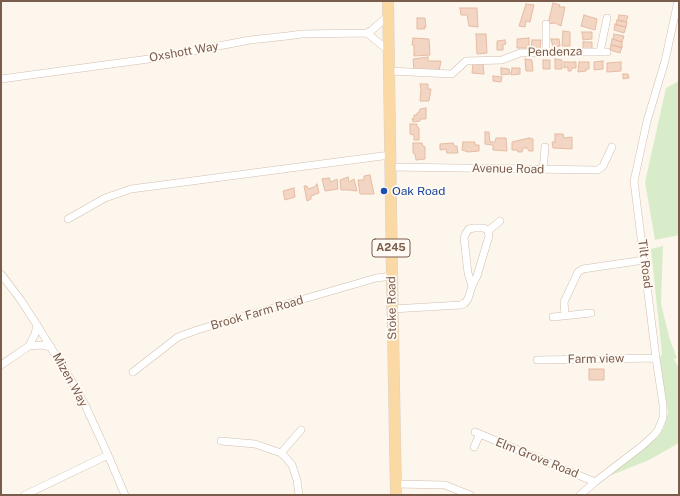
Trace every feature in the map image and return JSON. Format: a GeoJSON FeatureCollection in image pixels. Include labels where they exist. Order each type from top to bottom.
{"type":"FeatureCollection","features":[{"type":"Feature","properties":{"kind":"main road","name":"Stoke Road"},"geometry":{"type":"LineString","coordinates":[[388,1],[396,495]]}},
{"type":"Feature","properties":{"kind":"street","name":"Tilt Road"},"geometry":{"type":"LineString","coordinates":[[580,495],[654,435],[663,418],[664,411],[634,181],[647,121],[665,61],[678,1]]}},
{"type":"Feature","properties":{"kind":"street"},"geometry":{"type":"LineString","coordinates":[[388,16],[372,30],[366,33],[389,51]]}},
{"type":"Feature","properties":{"kind":"street","name":"Pendenza"},"geometry":{"type":"LineString","coordinates":[[389,72],[452,74],[466,61],[502,60],[520,53],[604,52],[607,18]]}},
{"type":"Feature","properties":{"kind":"street"},"geometry":{"type":"LineString","coordinates":[[546,24],[546,52]]}},
{"type":"Feature","properties":{"kind":"street","name":"Oxshott Way"},"geometry":{"type":"LineString","coordinates":[[1,79],[156,58],[279,36],[302,34],[366,33]]}},
{"type":"Feature","properties":{"kind":"street"},"geometry":{"type":"LineString","coordinates":[[543,170],[545,146]]}},
{"type":"Feature","properties":{"kind":"street","name":"Avenue Road"},"geometry":{"type":"LineString","coordinates":[[390,167],[598,170],[603,166],[612,148]]}},
{"type":"Feature","properties":{"kind":"street"},"geometry":{"type":"LineString","coordinates":[[68,219],[105,198],[131,189],[390,155]]}},
{"type":"Feature","properties":{"kind":"street"},"geometry":{"type":"LineString","coordinates":[[488,231],[500,222]]}},
{"type":"Feature","properties":{"kind":"street"},"geometry":{"type":"LineString","coordinates":[[472,286],[468,273],[464,238],[469,229],[484,228],[488,231]]}},
{"type":"Feature","properties":{"kind":"street"},"geometry":{"type":"LineString","coordinates":[[392,309],[461,305],[465,303],[477,276],[489,236],[488,231]]}},
{"type":"Feature","properties":{"kind":"street"},"geometry":{"type":"LineString","coordinates":[[565,315],[564,302],[578,272],[582,269],[644,260]]}},
{"type":"Feature","properties":{"kind":"street","name":"Mizen Way"},"geometry":{"type":"LineString","coordinates":[[1,274],[20,299],[64,367],[84,405],[125,495]]}},
{"type":"Feature","properties":{"kind":"street","name":"Brook Farm Road"},"geometry":{"type":"LineString","coordinates":[[133,372],[178,337],[197,330],[369,281],[392,276]]}},
{"type":"Feature","properties":{"kind":"street"},"geometry":{"type":"LineString","coordinates":[[553,317],[591,313]]}},
{"type":"Feature","properties":{"kind":"street"},"geometry":{"type":"LineString","coordinates":[[1,365],[29,346],[35,334],[37,325]]}},
{"type":"Feature","properties":{"kind":"street"},"geometry":{"type":"LineString","coordinates":[[29,346],[41,345],[51,347]]}},
{"type":"Feature","properties":{"kind":"street","name":"Farm view"},"geometry":{"type":"LineString","coordinates":[[537,360],[656,358]]}},
{"type":"Feature","properties":{"kind":"street"},"geometry":{"type":"LineString","coordinates":[[281,454],[301,430]]}},
{"type":"Feature","properties":{"kind":"street","name":"Elm Grove Road"},"geometry":{"type":"LineString","coordinates":[[474,447],[478,433],[595,482]]}},
{"type":"Feature","properties":{"kind":"street"},"geometry":{"type":"LineString","coordinates":[[222,441],[255,444],[281,454],[292,465],[297,480],[299,495]]}},
{"type":"Feature","properties":{"kind":"street"},"geometry":{"type":"LineString","coordinates":[[25,495],[108,456]]}},
{"type":"Feature","properties":{"kind":"street"},"geometry":{"type":"LineString","coordinates":[[396,484],[445,485],[470,495]]}},
{"type":"Feature","properties":{"kind":"green space"},"geometry":{"type":"Polygon","coordinates":[[[679,81],[679,235],[655,240],[645,182],[666,88],[679,81]]]}},
{"type":"Feature","properties":{"kind":"green space"},"geometry":{"type":"Polygon","coordinates":[[[663,246],[661,304],[670,340],[677,358],[674,359],[679,368],[679,443],[649,460],[609,476],[657,438],[664,428],[668,412],[659,359],[662,354],[651,249],[663,246]]]}},
{"type":"Feature","properties":{"kind":"building"},"geometry":{"type":"Polygon","coordinates":[[[553,3],[560,5],[559,7],[565,7],[561,26],[555,23],[548,24],[553,3]]]}},
{"type":"Feature","properties":{"kind":"building"},"geometry":{"type":"Polygon","coordinates":[[[526,4],[534,5],[530,22],[526,21],[525,27],[519,26],[526,4]]]}},
{"type":"Feature","properties":{"kind":"building"},"geometry":{"type":"Polygon","coordinates":[[[460,8],[477,8],[478,27],[469,26],[467,15],[461,15],[460,8]]]}},
{"type":"Feature","properties":{"kind":"building"},"geometry":{"type":"Polygon","coordinates":[[[584,15],[597,19],[595,30],[581,26],[584,15]]]}},
{"type":"Feature","properties":{"kind":"building"},"geometry":{"type":"Polygon","coordinates":[[[619,15],[628,16],[626,22],[618,20],[619,15]]]}},
{"type":"Feature","properties":{"kind":"building"},"geometry":{"type":"Polygon","coordinates":[[[417,18],[425,18],[425,29],[417,29],[417,18]]]}},
{"type":"Feature","properties":{"kind":"building"},"geometry":{"type":"Polygon","coordinates":[[[617,20],[627,22],[626,27],[616,25],[617,20]]]}},
{"type":"Feature","properties":{"kind":"building"},"geometry":{"type":"Polygon","coordinates":[[[615,24],[626,27],[624,33],[614,30],[615,24]]]}},
{"type":"Feature","properties":{"kind":"building"},"geometry":{"type":"Polygon","coordinates":[[[563,31],[570,32],[570,46],[562,46],[563,31]]]}},
{"type":"Feature","properties":{"kind":"building"},"geometry":{"type":"Polygon","coordinates":[[[582,32],[592,32],[592,39],[583,40],[582,32]]]}},
{"type":"Feature","properties":{"kind":"building"},"geometry":{"type":"Polygon","coordinates":[[[476,34],[486,34],[487,53],[477,54],[476,34]]]}},
{"type":"Feature","properties":{"kind":"building"},"geometry":{"type":"Polygon","coordinates":[[[614,34],[624,36],[622,42],[613,39],[614,34]]]}},
{"type":"Feature","properties":{"kind":"building"},"geometry":{"type":"Polygon","coordinates":[[[413,38],[429,39],[430,55],[414,56],[414,45],[412,45],[413,38]]]}},
{"type":"Feature","properties":{"kind":"building"},"geometry":{"type":"Polygon","coordinates":[[[529,38],[529,48],[517,48],[517,39],[529,38]]]}},
{"type":"Feature","properties":{"kind":"building"},"geometry":{"type":"Polygon","coordinates":[[[551,39],[559,39],[560,46],[553,47],[551,39]]]}},
{"type":"Feature","properties":{"kind":"building"},"geometry":{"type":"Polygon","coordinates":[[[612,39],[622,42],[622,48],[611,45],[612,39]]]}},
{"type":"Feature","properties":{"kind":"building"},"geometry":{"type":"Polygon","coordinates":[[[505,40],[506,44],[503,45],[503,50],[497,50],[497,41],[505,40]]]}},
{"type":"Feature","properties":{"kind":"building"},"geometry":{"type":"Polygon","coordinates":[[[532,40],[541,40],[540,49],[531,48],[532,40]]]}},
{"type":"Feature","properties":{"kind":"building"},"geometry":{"type":"Polygon","coordinates":[[[583,42],[592,42],[592,49],[583,50],[583,42]]]}},
{"type":"Feature","properties":{"kind":"building"},"geometry":{"type":"Polygon","coordinates":[[[611,45],[622,47],[620,53],[610,50],[611,45]]]}},
{"type":"Feature","properties":{"kind":"building"},"geometry":{"type":"Polygon","coordinates":[[[428,57],[428,61],[441,61],[439,71],[414,70],[413,59],[428,57]]]}},
{"type":"Feature","properties":{"kind":"building"},"geometry":{"type":"Polygon","coordinates":[[[525,59],[532,60],[533,71],[526,71],[525,59]]]}},
{"type":"Feature","properties":{"kind":"building"},"geometry":{"type":"Polygon","coordinates":[[[555,59],[562,60],[562,69],[555,69],[555,59]]]}},
{"type":"Feature","properties":{"kind":"building"},"geometry":{"type":"Polygon","coordinates":[[[543,60],[550,60],[550,69],[543,69],[543,60]]]}},
{"type":"Feature","properties":{"kind":"building"},"geometry":{"type":"Polygon","coordinates":[[[603,61],[603,69],[594,70],[594,62],[603,61]]]}},
{"type":"Feature","properties":{"kind":"building"},"geometry":{"type":"Polygon","coordinates":[[[564,62],[576,62],[576,68],[572,68],[571,71],[568,71],[568,67],[564,68],[564,62]]]}},
{"type":"Feature","properties":{"kind":"building"},"geometry":{"type":"Polygon","coordinates":[[[579,62],[589,62],[589,69],[578,72],[579,62]]]}},
{"type":"Feature","properties":{"kind":"building"},"geometry":{"type":"Polygon","coordinates":[[[621,62],[621,71],[607,72],[607,63],[621,62]]]}},
{"type":"Feature","properties":{"kind":"building"},"geometry":{"type":"Polygon","coordinates":[[[473,63],[483,63],[484,74],[472,73],[473,63]]]}},
{"type":"Feature","properties":{"kind":"building"},"geometry":{"type":"Polygon","coordinates":[[[501,68],[509,69],[510,74],[501,75],[501,68]]]}},
{"type":"Feature","properties":{"kind":"building"},"geometry":{"type":"Polygon","coordinates":[[[512,68],[520,68],[520,74],[511,75],[512,68]]]}},
{"type":"Feature","properties":{"kind":"building"},"geometry":{"type":"Polygon","coordinates":[[[623,74],[628,74],[629,78],[623,79],[623,74]]]}},
{"type":"Feature","properties":{"kind":"building"},"geometry":{"type":"Polygon","coordinates":[[[493,76],[502,77],[501,82],[493,81],[493,76]]]}},
{"type":"Feature","properties":{"kind":"building"},"geometry":{"type":"Polygon","coordinates":[[[420,84],[428,84],[428,89],[431,89],[429,101],[420,101],[420,84]]]}},
{"type":"Feature","properties":{"kind":"building"},"geometry":{"type":"Polygon","coordinates":[[[426,108],[426,119],[420,119],[420,121],[413,122],[412,118],[414,120],[414,115],[417,115],[420,109],[426,108]]]}},
{"type":"Feature","properties":{"kind":"building"},"geometry":{"type":"Polygon","coordinates":[[[410,124],[417,124],[417,127],[419,128],[419,140],[414,140],[414,135],[410,134],[410,124]]]}},
{"type":"Feature","properties":{"kind":"building"},"geometry":{"type":"Polygon","coordinates":[[[485,132],[489,132],[490,142],[495,142],[496,138],[506,138],[507,151],[493,150],[493,145],[485,144],[485,132]]]}},
{"type":"Feature","properties":{"kind":"building"},"geometry":{"type":"Polygon","coordinates":[[[555,134],[563,134],[564,138],[572,137],[572,149],[553,148],[552,142],[555,142],[555,134]]]}},
{"type":"Feature","properties":{"kind":"building"},"geometry":{"type":"Polygon","coordinates":[[[529,138],[533,139],[533,151],[529,151],[527,148],[523,148],[522,152],[512,150],[512,142],[529,138]]]}},
{"type":"Feature","properties":{"kind":"building"},"geometry":{"type":"Polygon","coordinates":[[[463,142],[475,142],[475,145],[479,145],[479,151],[468,152],[462,150],[463,142]]]}},
{"type":"Feature","properties":{"kind":"building"},"geometry":{"type":"Polygon","coordinates":[[[413,143],[422,143],[425,147],[425,159],[416,160],[415,154],[413,153],[413,143]]]}},
{"type":"Feature","properties":{"kind":"building"},"geometry":{"type":"Polygon","coordinates":[[[453,143],[454,146],[457,146],[458,153],[447,153],[446,149],[440,150],[440,144],[453,143]]]}},
{"type":"Feature","properties":{"kind":"building"},"geometry":{"type":"Polygon","coordinates":[[[370,175],[374,194],[360,194],[358,180],[364,180],[364,176],[370,175]]]}},
{"type":"Feature","properties":{"kind":"building"},"geometry":{"type":"Polygon","coordinates":[[[348,177],[349,182],[354,179],[357,191],[341,190],[340,180],[348,177]]]}},
{"type":"Feature","properties":{"kind":"building"},"geometry":{"type":"Polygon","coordinates":[[[329,178],[331,182],[337,179],[338,189],[325,191],[322,179],[329,178]]]}},
{"type":"Feature","properties":{"kind":"building"},"geometry":{"type":"Polygon","coordinates":[[[317,184],[319,193],[311,196],[311,199],[307,201],[304,186],[307,186],[308,189],[317,184]]]}},
{"type":"Feature","properties":{"kind":"building"},"geometry":{"type":"Polygon","coordinates":[[[294,188],[295,197],[285,200],[283,191],[294,188]]]}},
{"type":"Feature","properties":{"kind":"building"},"geometry":{"type":"Polygon","coordinates":[[[589,369],[604,369],[604,380],[589,380],[589,369]]]}},
{"type":"Feature","properties":{"kind":"place","name":"Oak Road"},"geometry":{"type":"Point","coordinates":[384,191]}}]}
